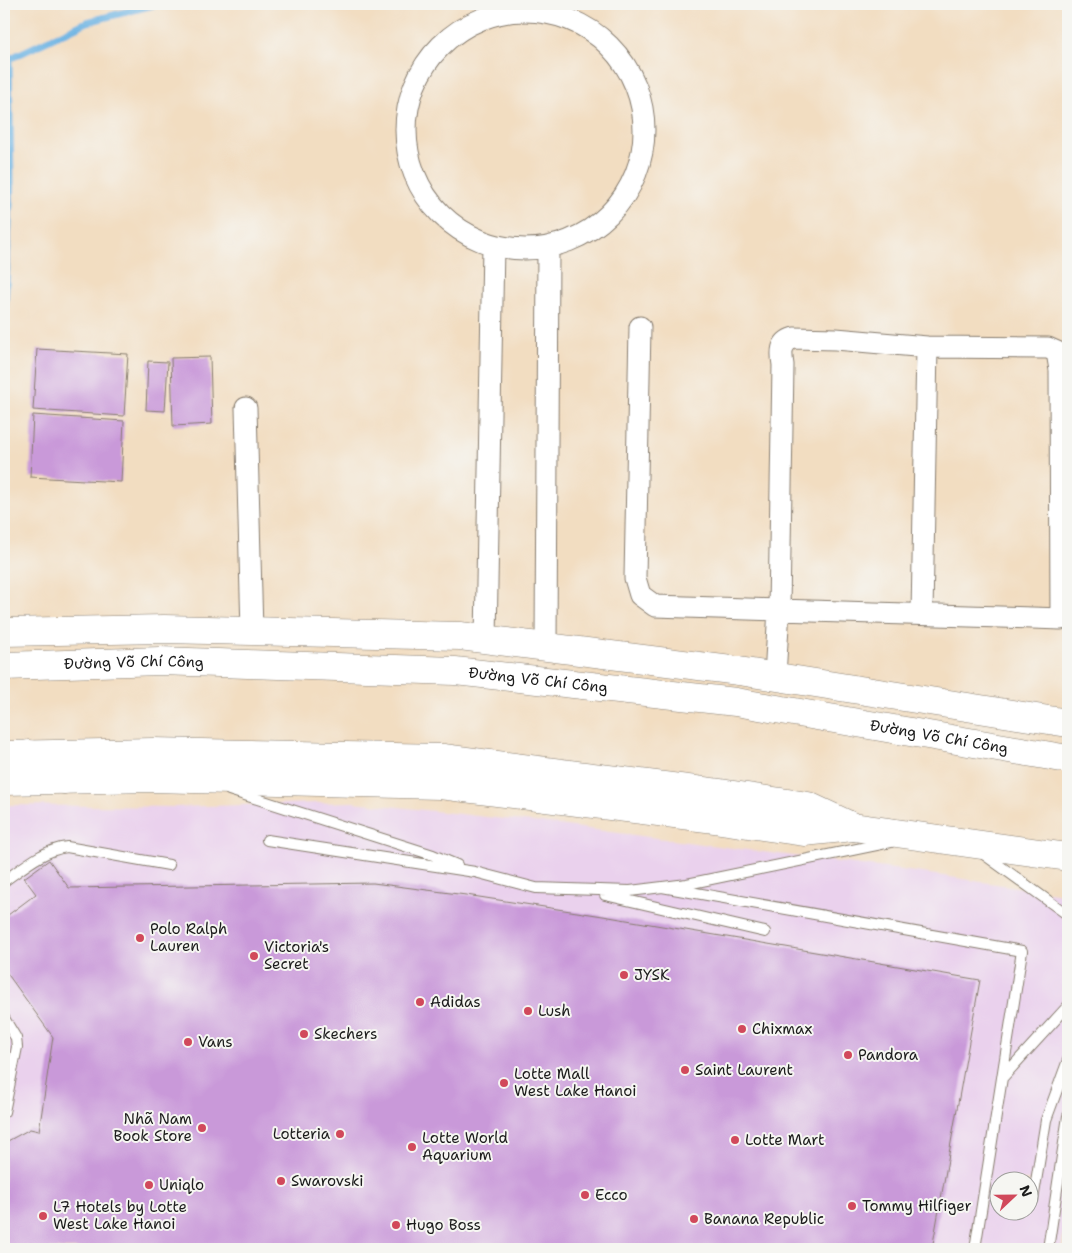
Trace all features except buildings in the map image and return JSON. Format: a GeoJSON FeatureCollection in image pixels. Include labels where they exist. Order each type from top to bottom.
{"type":"FeatureCollection","features":[{"type":"Feature","properties":{"kind":"main road"},"geometry":{"type":"LineString","coordinates":[[4,632],[164,629],[460,636],[775,676],[1068,723]]}},
{"type":"Feature","properties":{"kind":"main road","name":"Đường Võ Chí Công"},"geometry":{"type":"LineString","coordinates":[[4,666],[160,661],[455,671],[736,702],[1068,759]]}},
{"type":"Feature","properties":{"kind":"main road"},"geometry":{"type":"LineString","coordinates":[[17,754],[153,752],[444,758],[808,806],[852,827]]}},
{"type":"Feature","properties":{"kind":"main road"},"geometry":{"type":"LineString","coordinates":[[17,754],[64,780]]}},
{"type":"Feature","properties":{"kind":"main road"},"geometry":{"type":"LineString","coordinates":[[4,781],[152,778],[440,785],[804,832],[852,827],[1068,857]]}},
{"type":"Feature","properties":{"kind":"street"},"geometry":{"type":"LineString","coordinates":[[533,10],[572,20],[607,43],[631,76],[644,115],[642,156],[626,194],[599,225],[563,244],[548,247],[523,250],[486,244],[452,226],[426,198],[410,164],[405,126],[412,89],[430,56],[457,30],[492,14],[533,10]]}},
{"type":"Feature","properties":{"kind":"street"},"geometry":{"type":"LineString","coordinates":[[486,640],[493,245]]}},
{"type":"Feature","properties":{"kind":"street"},"geometry":{"type":"LineString","coordinates":[[546,647],[548,247]]}},
{"type":"Feature","properties":{"kind":"street"},"geometry":{"type":"LineString","coordinates":[[640,327],[635,578],[640,596],[655,606],[779,609],[1061,619],[1060,370],[1057,352],[1039,348],[927,347],[836,339],[794,338],[788,340],[783,345],[781,352],[783,365],[779,609],[775,676]]}},
{"type":"Feature","properties":{"kind":"street"},"geometry":{"type":"LineString","coordinates":[[922,614],[927,347]]}},
{"type":"Feature","properties":{"kind":"street"},"geometry":{"type":"LineString","coordinates":[[246,408],[252,631]]}},
{"type":"Feature","properties":{"kind":"lane"},"geometry":{"type":"LineString","coordinates":[[195,779],[433,855],[475,872]]}},
{"type":"Feature","properties":{"kind":"lane"},"geometry":{"type":"LineString","coordinates":[[267,840],[475,872],[536,888],[630,891],[687,884],[920,836]]}},
{"type":"Feature","properties":{"kind":"lane"},"geometry":{"type":"LineString","coordinates":[[967,842],[1068,915]]}},
{"type":"Feature","properties":{"kind":"lane"},"geometry":{"type":"LineString","coordinates":[[4,881],[43,854],[54,849],[67,847],[170,865]]}},
{"type":"Feature","properties":{"kind":"lane"},"geometry":{"type":"LineString","coordinates":[[662,887],[1022,951],[976,1249]]}},
{"type":"Feature","properties":{"kind":"lane"},"geometry":{"type":"LineString","coordinates":[[584,891],[765,932]]}},
{"type":"Feature","properties":{"kind":"lane"},"geometry":{"type":"LineString","coordinates":[[1002,1078],[1068,1006]]}},
{"type":"Feature","properties":{"kind":"lane"},"geometry":{"type":"LineString","coordinates":[[4,1018],[16,1038],[17,1047],[4,1112]]}},
{"type":"Feature","properties":{"kind":"lane"},"geometry":{"type":"LineString","coordinates":[[1038,1170],[1046,1120],[1068,1060]]}},
{"type":"Feature","properties":{"kind":"lane"},"geometry":{"type":"LineString","coordinates":[[1048,1249],[1068,1116]]}},
{"type":"Feature","properties":{"kind":"shaded area","name":"Lotte Mall West Lake Hanoi"},"geometry":{"type":"Polygon","coordinates":[[[353,802],[558,825],[923,873],[1068,895],[1068,1203],[1061,1249],[4,1249],[4,805],[176,807],[353,802]]]}},
{"type":"Feature","properties":{"kind":"waterway"},"geometry":{"type":"LineString","coordinates":[[4,325],[11,182],[9,59],[87,22],[157,4]]}},
{"type":"Feature","properties":{"kind":"place","name":"Polo Ralph Lauren"},"geometry":{"type":"Point","coordinates":[140,938]}},
{"type":"Feature","properties":{"kind":"place","name":"Victoria's Secret"},"geometry":{"type":"Point","coordinates":[254,956]}},
{"type":"Feature","properties":{"kind":"place","name":"JYSK"},"geometry":{"type":"Point","coordinates":[624,975]}},
{"type":"Feature","properties":{"kind":"place","name":"Adidas"},"geometry":{"type":"Point","coordinates":[420,1002]}},
{"type":"Feature","properties":{"kind":"place","name":"Lush"},"geometry":{"type":"Point","coordinates":[528,1011]}},
{"type":"Feature","properties":{"kind":"place","name":"Chixmax"},"geometry":{"type":"Point","coordinates":[742,1029]}},
{"type":"Feature","properties":{"kind":"place","name":"Skechers"},"geometry":{"type":"Point","coordinates":[304,1034]}},
{"type":"Feature","properties":{"kind":"place","name":"Vans"},"geometry":{"type":"Point","coordinates":[188,1042]}},
{"type":"Feature","properties":{"kind":"place","name":"Pandora"},"geometry":{"type":"Point","coordinates":[848,1055]}},
{"type":"Feature","properties":{"kind":"place","name":"Saint Laurent"},"geometry":{"type":"Point","coordinates":[685,1070]}},
{"type":"Feature","properties":{"kind":"place","name":"Lotte Mall West Lake Hanoi"},"geometry":{"type":"Point","coordinates":[504,1083]}},
{"type":"Feature","properties":{"kind":"place","name":"Nhã Nam Book Store"},"geometry":{"type":"Point","coordinates":[202,1128]}},
{"type":"Feature","properties":{"kind":"place","name":"Lotteria"},"geometry":{"type":"Point","coordinates":[340,1134]}},
{"type":"Feature","properties":{"kind":"place","name":"Lotte Mart"},"geometry":{"type":"Point","coordinates":[735,1140]}},
{"type":"Feature","properties":{"kind":"place","name":"Lotte World Aquarium"},"geometry":{"type":"Point","coordinates":[412,1147]}},
{"type":"Feature","properties":{"kind":"place","name":"Swarovski"},"geometry":{"type":"Point","coordinates":[281,1181]}},
{"type":"Feature","properties":{"kind":"place","name":"Uniqlo"},"geometry":{"type":"Point","coordinates":[149,1185]}},
{"type":"Feature","properties":{"kind":"place","name":"Ecco"},"geometry":{"type":"Point","coordinates":[585,1195]}},
{"type":"Feature","properties":{"kind":"place","name":"Tommy Hilfiger"},"geometry":{"type":"Point","coordinates":[852,1206]}},
{"type":"Feature","properties":{"kind":"place","name":"L7 Hotels by Lotte West Lake Hanoi"},"geometry":{"type":"Point","coordinates":[43,1216]}},
{"type":"Feature","properties":{"kind":"place","name":"Banana Republic"},"geometry":{"type":"Point","coordinates":[694,1219]}},
{"type":"Feature","properties":{"kind":"place","name":"Hugo Boss"},"geometry":{"type":"Point","coordinates":[396,1225]}}]}
